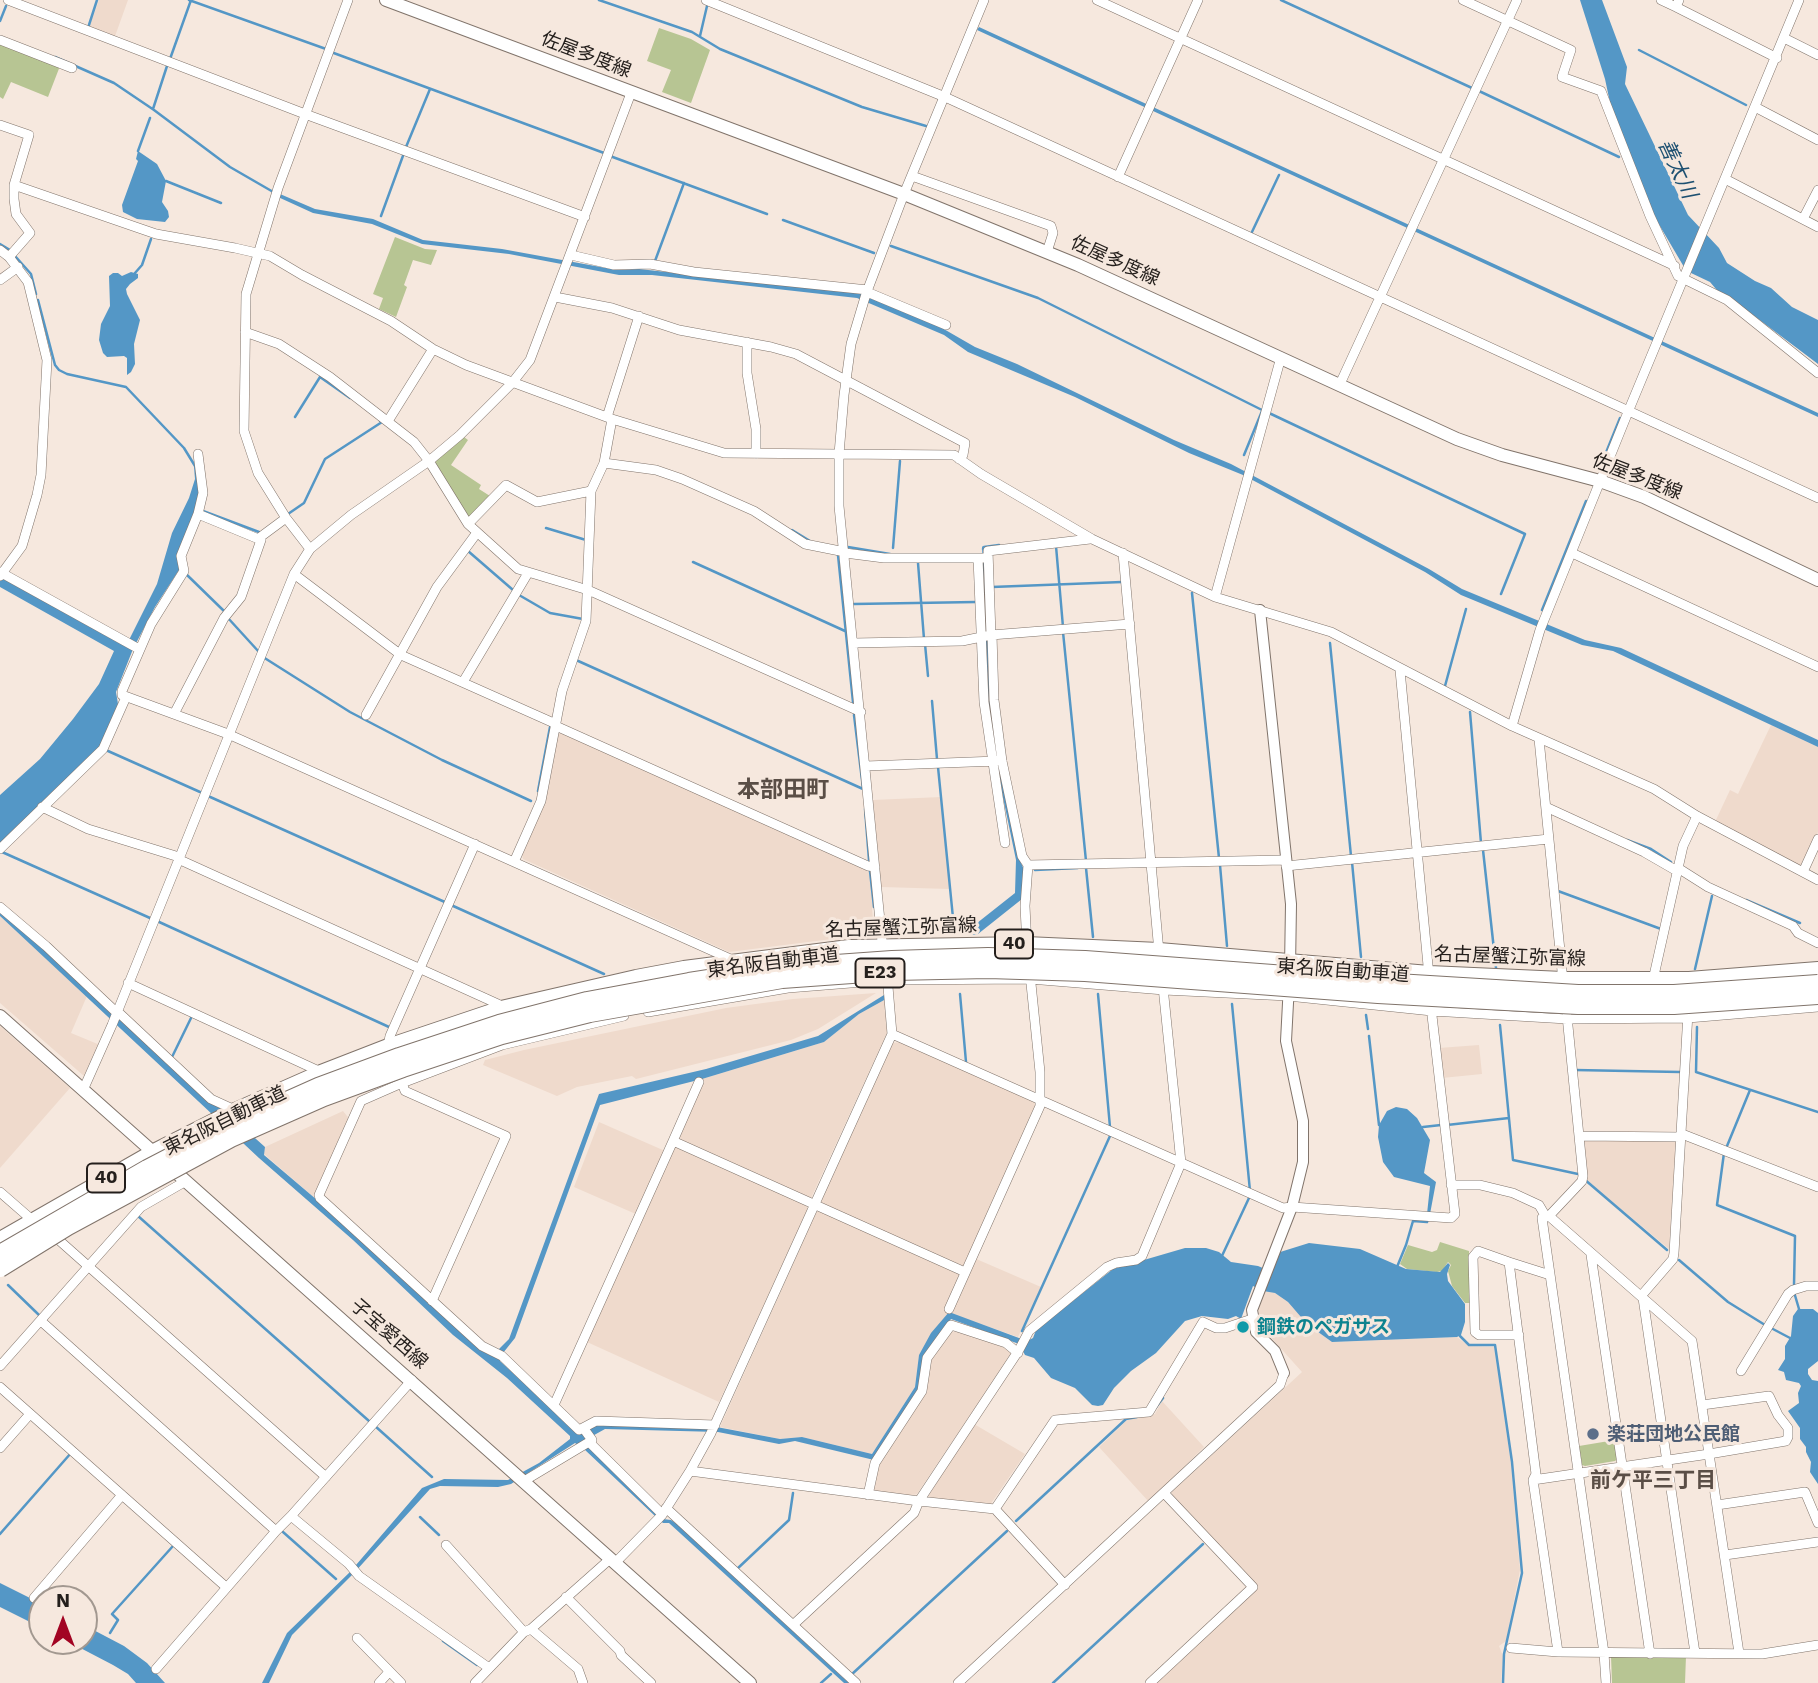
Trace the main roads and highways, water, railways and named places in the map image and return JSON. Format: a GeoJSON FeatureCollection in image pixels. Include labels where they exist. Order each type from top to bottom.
{"type":"FeatureCollection","features":[{"type":"Feature","properties":{"kind":"highway","name":"東名阪自動車道"},"geometry":{"type":"LineString","coordinates":[[0,1253],[147,1168],[224,1128],[318,1086],[499,1023],[587,1000],[689,981],[817,964],[892,958],[988,957],[1085,959],[1578,993],[1674,993],[1818,983]]}},
{"type":"Feature","properties":{"kind":"highway","name":"東名阪自動車道"},"geometry":{"type":"LineString","coordinates":[[0,1269],[143,1185],[231,1139],[324,1098],[502,1036],[590,1014],[782,980],[907,971],[1085,973],[1378,995],[1578,1006],[1674,1006],[1818,996]]}},
{"type":"Feature","properties":{"kind":"main road","name":"佐屋多度線"},"geometry":{"type":"LineString","coordinates":[[386,0],[904,194],[1047,253],[1457,439],[1502,455],[1600,481],[1644,497],[1818,580]]}},
{"type":"Feature","properties":{"kind":"main road","name":"名古屋蟹江弥富線"},"geometry":{"type":"LineString","coordinates":[[0,1239],[154,1150],[321,1072],[388,1046],[501,1009],[636,977],[737,961],[794,953],[883,946],[1027,944],[1159,950],[1429,973],[1563,979],[1689,979],[1818,970]]}},
{"type":"Feature","properties":{"kind":"main road","name":"子宝愛西線"},"geometry":{"type":"LineString","coordinates":[[0,1016],[154,1150],[750,1683]]}},
{"type":"Feature","properties":{"kind":"water"},"geometry":{"type":"Polygon","coordinates":[[[1580,0],[1602,0],[1627,67],[1625,84],[1688,215],[1719,248],[1727,263],[1771,288],[1792,307],[1818,320],[1818,364],[1753,315],[1721,295],[1710,282],[1684,267],[1654,216],[1612,112],[1605,79],[1580,0]]]}},
{"type":"Feature","properties":{"kind":"water"},"geometry":{"type":"Polygon","coordinates":[[[979,27],[1818,413],[1818,417],[977,30],[979,27]]]}},
{"type":"Feature","properties":{"kind":"water"},"geometry":{"type":"Polygon","coordinates":[[[138,151],[157,164],[166,181],[162,202],[169,217],[165,222],[137,219],[123,212],[122,205],[138,161],[138,151]]]}},
{"type":"Feature","properties":{"kind":"water"},"geometry":{"type":"Polygon","coordinates":[[[273,191],[315,209],[373,219],[423,240],[502,249],[617,270],[639,269],[858,293],[942,328],[975,347],[1231,464],[1462,589],[1585,640],[1621,648],[1818,740],[1818,747],[1613,651],[1582,645],[1461,595],[1425,572],[1243,475],[1189,453],[1075,397],[968,352],[944,335],[857,298],[652,275],[619,275],[509,254],[422,244],[372,224],[313,213],[278,197],[273,191]]]}},
{"type":"Feature","properties":{"kind":"water"},"geometry":{"type":"Polygon","coordinates":[[[131,272],[138,274],[138,278],[126,289],[140,320],[134,344],[135,364],[127,375],[127,358],[107,357],[99,340],[101,324],[110,306],[109,276],[118,273],[122,276],[131,272]]]}},
{"type":"Feature","properties":{"kind":"water"},"geometry":{"type":"Polygon","coordinates":[[[196,464],[201,490],[179,570],[155,607],[133,649],[116,692],[119,710],[100,747],[0,843],[0,795],[40,759],[73,719],[99,684],[114,651],[0,587],[0,576],[126,646],[157,584],[172,533],[189,498],[196,464]]]}},
{"type":"Feature","properties":{"kind":"water"},"geometry":{"type":"Polygon","coordinates":[[[982,546],[992,700],[1018,855],[1024,870],[1022,899],[978,934],[972,935],[969,931],[972,927],[1015,893],[1016,860],[995,759],[988,696],[982,546]]]}},
{"type":"Feature","properties":{"kind":"water"},"geometry":{"type":"Polygon","coordinates":[[[0,910],[265,1147],[264,1155],[478,1348],[492,1356],[509,1339],[599,1094],[706,1069],[818,1036],[884,995],[886,999],[859,1014],[824,1042],[702,1079],[600,1105],[515,1338],[500,1361],[578,1433],[594,1424],[706,1425],[780,1439],[802,1437],[872,1454],[915,1387],[919,1355],[931,1333],[949,1312],[1027,1341],[1033,1338],[1036,1330],[1113,1269],[1185,1248],[1206,1248],[1219,1252],[1231,1262],[1258,1266],[1270,1271],[1277,1253],[1309,1243],[1360,1249],[1406,1269],[1440,1272],[1448,1263],[1448,1281],[1465,1304],[1465,1322],[1461,1335],[1457,1337],[1332,1342],[1307,1324],[1288,1302],[1275,1293],[1253,1286],[1241,1319],[1236,1316],[1228,1319],[1202,1316],[1185,1321],[1156,1353],[1131,1371],[1114,1388],[1103,1405],[1098,1406],[1092,1405],[1075,1388],[1051,1378],[1034,1358],[1025,1355],[1019,1344],[951,1319],[925,1356],[920,1390],[874,1460],[795,1441],[779,1444],[718,1432],[605,1429],[587,1439],[663,1519],[677,1524],[849,1683],[844,1683],[669,1523],[663,1523],[575,1443],[511,1484],[498,1487],[440,1486],[430,1489],[354,1573],[292,1635],[269,1683],[262,1683],[287,1633],[350,1572],[422,1488],[444,1479],[508,1480],[539,1463],[570,1439],[570,1436],[507,1378],[453,1335],[353,1240],[259,1158],[0,916],[0,910]]]}},
{"type":"Feature","properties":{"kind":"water"},"geometry":{"type":"Polygon","coordinates":[[[1396,1107],[1407,1109],[1417,1118],[1430,1140],[1424,1173],[1436,1182],[1430,1214],[1427,1214],[1430,1186],[1394,1177],[1383,1162],[1378,1137],[1379,1125],[1387,1111],[1396,1107]]]}},
{"type":"Feature","properties":{"kind":"water"},"geometry":{"type":"Polygon","coordinates":[[[1798,1309],[1813,1309],[1818,1313],[1818,1361],[1808,1369],[1808,1374],[1812,1380],[1818,1381],[1818,1484],[1810,1472],[1811,1462],[1800,1439],[1800,1428],[1788,1411],[1799,1403],[1798,1393],[1801,1386],[1786,1380],[1784,1372],[1778,1370],[1785,1359],[1785,1346],[1791,1336],[1793,1316],[1798,1309]]]}},
{"type":"Feature","properties":{"kind":"water"},"geometry":{"type":"Polygon","coordinates":[[[0,1583],[28,1597],[28,1621],[0,1607],[0,1583]]]}},
{"type":"Feature","properties":{"kind":"water"},"geometry":{"type":"Polygon","coordinates":[[[98,1632],[124,1646],[147,1663],[165,1683],[136,1683],[128,1674],[94,1655],[98,1655],[98,1632]]]}},
{"type":"Feature","properties":{"kind":"waterway"},"geometry":{"type":"LineString","coordinates":[[88,28],[97,0]]}},
{"type":"Feature","properties":{"kind":"waterway"},"geometry":{"type":"LineString","coordinates":[[189,0],[326,49]]}},
{"type":"Feature","properties":{"kind":"waterway"},"geometry":{"type":"LineString","coordinates":[[170,59],[191,0]]}},
{"type":"Feature","properties":{"kind":"waterway"},"geometry":{"type":"LineString","coordinates":[[599,0],[692,32],[720,49],[862,107],[926,126]]}},
{"type":"Feature","properties":{"kind":"waterway"},"geometry":{"type":"LineString","coordinates":[[1281,0],[1472,88]]}},
{"type":"Feature","properties":{"kind":"waterway"},"geometry":{"type":"LineString","coordinates":[[0,21],[6,6]]}},
{"type":"Feature","properties":{"kind":"waterway"},"geometry":{"type":"LineString","coordinates":[[700,36],[707,6]]}},
{"type":"Feature","properties":{"kind":"waterway"},"geometry":{"type":"LineString","coordinates":[[1639,50],[1746,105]]}},
{"type":"Feature","properties":{"kind":"waterway"},"geometry":{"type":"LineString","coordinates":[[331,52],[604,153]]}},
{"type":"Feature","properties":{"kind":"waterway"},"geometry":{"type":"LineString","coordinates":[[55,57],[114,83],[230,167],[275,193]]}},
{"type":"Feature","properties":{"kind":"waterway"},"geometry":{"type":"LineString","coordinates":[[153,109],[167,66]]}},
{"type":"Feature","properties":{"kind":"waterway"},"geometry":{"type":"LineString","coordinates":[[406,147],[430,89]]}},
{"type":"Feature","properties":{"kind":"waterway"},"geometry":{"type":"LineString","coordinates":[[1479,91],[1619,157]]}},
{"type":"Feature","properties":{"kind":"waterway"},"geometry":{"type":"LineString","coordinates":[[138,151],[150,118]]}},
{"type":"Feature","properties":{"kind":"waterway"},"geometry":{"type":"LineString","coordinates":[[381,216],[404,153]]}},
{"type":"Feature","properties":{"kind":"waterway"},"geometry":{"type":"LineString","coordinates":[[610,156],[767,214]]}},
{"type":"Feature","properties":{"kind":"waterway"},"geometry":{"type":"LineString","coordinates":[[1251,234],[1279,175]]}},
{"type":"Feature","properties":{"kind":"waterway"},"geometry":{"type":"LineString","coordinates":[[166,181],[221,203]]}},
{"type":"Feature","properties":{"kind":"waterway"},"geometry":{"type":"LineString","coordinates":[[655,261],[684,183]]}},
{"type":"Feature","properties":{"kind":"waterway"},"geometry":{"type":"LineString","coordinates":[[783,220],[874,253]]}},
{"type":"Feature","properties":{"kind":"waterway"},"geometry":{"type":"LineString","coordinates":[[135,273],[142,265],[151,239]]}},
{"type":"Feature","properties":{"kind":"waterway"},"geometry":{"type":"LineString","coordinates":[[0,244],[10,250]]}},
{"type":"Feature","properties":{"kind":"waterway"},"geometry":{"type":"LineString","coordinates":[[891,246],[1038,298],[1262,410]]}},
{"type":"Feature","properties":{"kind":"waterway"},"geometry":{"type":"LineString","coordinates":[[15,256],[31,274],[36,294]]}},
{"type":"Feature","properties":{"kind":"waterway"},"geometry":{"type":"LineString","coordinates":[[38,300],[55,365],[59,370],[126,387],[184,448],[195,466]]}},
{"type":"Feature","properties":{"kind":"waterway"},"geometry":{"type":"LineString","coordinates":[[295,417],[320,377],[350,398]]}},
{"type":"Feature","properties":{"kind":"waterway"},"geometry":{"type":"LineString","coordinates":[[1244,455],[1262,411]]}},
{"type":"Feature","properties":{"kind":"waterway"},"geometry":{"type":"LineString","coordinates":[[1269,413],[1525,534],[1501,594]]}},
{"type":"Feature","properties":{"kind":"waterway"},"geometry":{"type":"LineString","coordinates":[[1603,460],[1620,418]]}},
{"type":"Feature","properties":{"kind":"waterway"},"geometry":{"type":"LineString","coordinates":[[288,514],[304,503],[325,459],[382,422],[380,421]]}},
{"type":"Feature","properties":{"kind":"waterway"},"geometry":{"type":"LineString","coordinates":[[893,548],[900,461]]}},
{"type":"Feature","properties":{"kind":"waterway"},"geometry":{"type":"LineString","coordinates":[[1542,610],[1586,501]]}},
{"type":"Feature","properties":{"kind":"waterway"},"geometry":{"type":"LineString","coordinates":[[203,511],[259,532]]}},
{"type":"Feature","properties":{"kind":"waterway"},"geometry":{"type":"LineString","coordinates":[[546,528],[586,540]]}},
{"type":"Feature","properties":{"kind":"waterway"},"geometry":{"type":"LineString","coordinates":[[792,530],[810,541]]}},
{"type":"Feature","properties":{"kind":"waterway"},"geometry":{"type":"LineString","coordinates":[[983,549],[999,545]]}},
{"type":"Feature","properties":{"kind":"waterway"},"geometry":{"type":"LineString","coordinates":[[1056,546],[1063,627]]}},
{"type":"Feature","properties":{"kind":"waterway"},"geometry":{"type":"LineString","coordinates":[[848,547],[890,554]]}},
{"type":"Feature","properties":{"kind":"waterway"},"geometry":{"type":"LineString","coordinates":[[468,551],[513,590]]}},
{"type":"Feature","properties":{"kind":"waterway"},"geometry":{"type":"LineString","coordinates":[[838,555],[853,702]]}},
{"type":"Feature","properties":{"kind":"waterway"},"geometry":{"type":"LineString","coordinates":[[693,562],[845,631]]}},
{"type":"Feature","properties":{"kind":"waterway"},"geometry":{"type":"LineString","coordinates":[[918,563],[924,639]]}},
{"type":"Feature","properties":{"kind":"waterway"},"geometry":{"type":"LineString","coordinates":[[185,573],[225,612]]}},
{"type":"Feature","properties":{"kind":"waterway"},"geometry":{"type":"LineString","coordinates":[[992,587],[1122,582]]}},
{"type":"Feature","properties":{"kind":"waterway"},"geometry":{"type":"LineString","coordinates":[[1192,593],[1219,858]]}},
{"type":"Feature","properties":{"kind":"waterway"},"geometry":{"type":"LineString","coordinates":[[519,595],[550,613],[583,619]]}},
{"type":"Feature","properties":{"kind":"waterway"},"geometry":{"type":"LineString","coordinates":[[854,604],[976,602]]}},
{"type":"Feature","properties":{"kind":"waterway"},"geometry":{"type":"LineString","coordinates":[[1445,686],[1466,609]]}},
{"type":"Feature","properties":{"kind":"waterway"},"geometry":{"type":"LineString","coordinates":[[228,618],[259,652]]}},
{"type":"Feature","properties":{"kind":"waterway"},"geometry":{"type":"LineString","coordinates":[[1063,632],[1086,861]]}},
{"type":"Feature","properties":{"kind":"waterway"},"geometry":{"type":"LineString","coordinates":[[1330,643],[1351,856]]}},
{"type":"Feature","properties":{"kind":"waterway"},"geometry":{"type":"LineString","coordinates":[[925,644],[928,676]]}},
{"type":"Feature","properties":{"kind":"waterway"},"geometry":{"type":"LineString","coordinates":[[263,657],[350,712],[442,760],[531,801]]}},
{"type":"Feature","properties":{"kind":"waterway"},"geometry":{"type":"LineString","coordinates":[[576,660],[863,789]]}},
{"type":"Feature","properties":{"kind":"waterway"},"geometry":{"type":"LineString","coordinates":[[932,701],[937,759]]}},
{"type":"Feature","properties":{"kind":"waterway"},"geometry":{"type":"LineString","coordinates":[[1470,712],[1481,843]]}},
{"type":"Feature","properties":{"kind":"waterway"},"geometry":{"type":"LineString","coordinates":[[854,715],[863,788]]}},
{"type":"Feature","properties":{"kind":"waterway"},"geometry":{"type":"LineString","coordinates":[[538,791],[550,727]]}},
{"type":"Feature","properties":{"kind":"waterway"},"geometry":{"type":"LineString","coordinates":[[108,751],[200,792]]}},
{"type":"Feature","properties":{"kind":"waterway"},"geometry":{"type":"LineString","coordinates":[[938,767],[954,928]]}},
{"type":"Feature","properties":{"kind":"waterway"},"geometry":{"type":"LineString","coordinates":[[208,796],[447,903]]}},
{"type":"Feature","properties":{"kind":"waterway"},"geometry":{"type":"LineString","coordinates":[[865,809],[869,860]]}},
{"type":"Feature","properties":{"kind":"waterway"},"geometry":{"type":"LineString","coordinates":[[1627,840],[1651,849],[1671,862]]}},
{"type":"Feature","properties":{"kind":"waterway"},"geometry":{"type":"LineString","coordinates":[[1483,850],[1496,968]]}},
{"type":"Feature","properties":{"kind":"waterway"},"geometry":{"type":"LineString","coordinates":[[2,852],[150,918]]}},
{"type":"Feature","properties":{"kind":"waterway"},"geometry":{"type":"LineString","coordinates":[[1352,862],[1361,957]]}},
{"type":"Feature","properties":{"kind":"waterway"},"geometry":{"type":"LineString","coordinates":[[1220,865],[1227,946]]}},
{"type":"Feature","properties":{"kind":"waterway"},"geometry":{"type":"LineString","coordinates":[[1035,870],[1078,868]]}},
{"type":"Feature","properties":{"kind":"waterway"},"geometry":{"type":"LineString","coordinates":[[1086,868],[1093,937]]}},
{"type":"Feature","properties":{"kind":"waterway"},"geometry":{"type":"LineString","coordinates":[[870,871],[874,907]]}},
{"type":"Feature","properties":{"kind":"waterway"},"geometry":{"type":"LineString","coordinates":[[1558,891],[1661,929]]}},
{"type":"Feature","properties":{"kind":"waterway"},"geometry":{"type":"LineString","coordinates":[[1695,969],[1712,896]]}},
{"type":"Feature","properties":{"kind":"waterway"},"geometry":{"type":"LineString","coordinates":[[1746,900],[1800,923]]}},
{"type":"Feature","properties":{"kind":"waterway"},"geometry":{"type":"LineString","coordinates":[[451,905],[604,974]]}},
{"type":"Feature","properties":{"kind":"waterway"},"geometry":{"type":"LineString","coordinates":[[157,921],[389,1027]]}},
{"type":"Feature","properties":{"kind":"waterway"},"geometry":{"type":"LineString","coordinates":[[960,994],[966,1062]]}},
{"type":"Feature","properties":{"kind":"waterway"},"geometry":{"type":"LineString","coordinates":[[1098,994],[1110,1127]]}},
{"type":"Feature","properties":{"kind":"waterway"},"geometry":{"type":"LineString","coordinates":[[1232,1004],[1250,1191]]}},
{"type":"Feature","properties":{"kind":"waterway"},"geometry":{"type":"LineString","coordinates":[[1366,1015],[1368,1029]]}},
{"type":"Feature","properties":{"kind":"waterway"},"geometry":{"type":"LineString","coordinates":[[172,1057],[192,1016]]}},
{"type":"Feature","properties":{"kind":"waterway"},"geometry":{"type":"LineString","coordinates":[[1500,1025],[1513,1160],[1578,1174]]}},
{"type":"Feature","properties":{"kind":"waterway"},"geometry":{"type":"LineString","coordinates":[[1697,1027],[1696,1072],[1818,1112]]}},
{"type":"Feature","properties":{"kind":"waterway"},"geometry":{"type":"LineString","coordinates":[[1369,1036],[1379,1125]]}},
{"type":"Feature","properties":{"kind":"waterway"},"geometry":{"type":"LineString","coordinates":[[1575,1070],[1680,1072]]}},
{"type":"Feature","properties":{"kind":"waterway"},"geometry":{"type":"LineString","coordinates":[[1727,1146],[1750,1090]]}},
{"type":"Feature","properties":{"kind":"waterway"},"geometry":{"type":"LineString","coordinates":[[1447,1125],[1509,1118]]}},
{"type":"Feature","properties":{"kind":"waterway"},"geometry":{"type":"LineString","coordinates":[[1423,1127],[1441,1125]]}},
{"type":"Feature","properties":{"kind":"waterway"},"geometry":{"type":"LineString","coordinates":[[1022,1331],[1110,1136]]}},
{"type":"Feature","properties":{"kind":"waterway"},"geometry":{"type":"LineString","coordinates":[[1724,1153],[1717,1205],[1795,1236],[1794,1285]]}},
{"type":"Feature","properties":{"kind":"waterway"},"geometry":{"type":"LineString","coordinates":[[1584,1179],[1667,1250]]}},
{"type":"Feature","properties":{"kind":"waterway"},"geometry":{"type":"LineString","coordinates":[[1221,1258],[1249,1198]]}},
{"type":"Feature","properties":{"kind":"waterway"},"geometry":{"type":"LineString","coordinates":[[138,1216],[369,1421]]}},
{"type":"Feature","properties":{"kind":"waterway"},"geometry":{"type":"LineString","coordinates":[[1397,1267],[1413,1221],[1427,1222],[1428,1219]]}},
{"type":"Feature","properties":{"kind":"waterway"},"geometry":{"type":"LineString","coordinates":[[1679,1260],[1728,1302],[1765,1325]]}},
{"type":"Feature","properties":{"kind":"waterway"},"geometry":{"type":"LineString","coordinates":[[8,1285],[39,1315]]}},
{"type":"Feature","properties":{"kind":"waterway"},"geometry":{"type":"LineString","coordinates":[[1794,1292],[1799,1309]]}},
{"type":"Feature","properties":{"kind":"waterway"},"geometry":{"type":"LineString","coordinates":[[1771,1328],[1790,1338]]}},
{"type":"Feature","properties":{"kind":"waterway"},"geometry":{"type":"LineString","coordinates":[[1460,1336],[1469,1345],[1495,1345],[1512,1462],[1522,1573],[1504,1654],[1503,1683]]}},
{"type":"Feature","properties":{"kind":"waterway"},"geometry":{"type":"LineString","coordinates":[[1150,1415],[1163,1398]]}},
{"type":"Feature","properties":{"kind":"waterway"},"geometry":{"type":"LineString","coordinates":[[1016,1521],[1126,1419],[1137,1417]]}},
{"type":"Feature","properties":{"kind":"waterway"},"geometry":{"type":"LineString","coordinates":[[375,1426],[432,1477]]}},
{"type":"Feature","properties":{"kind":"waterway"},"geometry":{"type":"LineString","coordinates":[[0,1534],[71,1453]]}},
{"type":"Feature","properties":{"kind":"waterway"},"geometry":{"type":"LineString","coordinates":[[737,1569],[789,1520],[793,1493]]}},
{"type":"Feature","properties":{"kind":"waterway"},"geometry":{"type":"LineString","coordinates":[[420,1517],[439,1535]]}},
{"type":"Feature","properties":{"kind":"waterway"},"geometry":{"type":"LineString","coordinates":[[851,1675],[1007,1531]]}},
{"type":"Feature","properties":{"kind":"waterway"},"geometry":{"type":"LineString","coordinates":[[283,1532],[336,1579]]}},
{"type":"Feature","properties":{"kind":"waterway"},"geometry":{"type":"LineString","coordinates":[[1053,1683],[1203,1544]]}},
{"type":"Feature","properties":{"kind":"waterway"},"geometry":{"type":"LineString","coordinates":[[110,1633],[118,1620],[112,1614],[173,1546]]}},
{"type":"Feature","properties":{"kind":"waterway"},"geometry":{"type":"LineString","coordinates":[[443,1641],[477,1665]]}},
{"type":"Feature","properties":{"kind":"waterway"},"geometry":{"type":"LineString","coordinates":[[821,1683],[831,1674]]}},
{"type":"Feature","properties":{"kind":"place","name":"鋼鉄のペガサス"},"geometry":{"type":"Point","coordinates":[1243,1327]}},
{"type":"Feature","properties":{"kind":"place","name":"楽荘団地公民館"},"geometry":{"type":"Point","coordinates":[1593,1434]}},
{"type":"Feature","properties":{"kind":"district","name":"本部田町"},"geometry":{"type":"Point","coordinates":[783,790]}},
{"type":"Feature","properties":{"kind":"district","name":"前ケ平三丁目"},"geometry":{"type":"Point","coordinates":[1653,1481]}},
{"type":"Feature","properties":{"kind":"water label","name":"善太川"},"geometry":{"type":"Point","coordinates":[1677,169]}}]}
